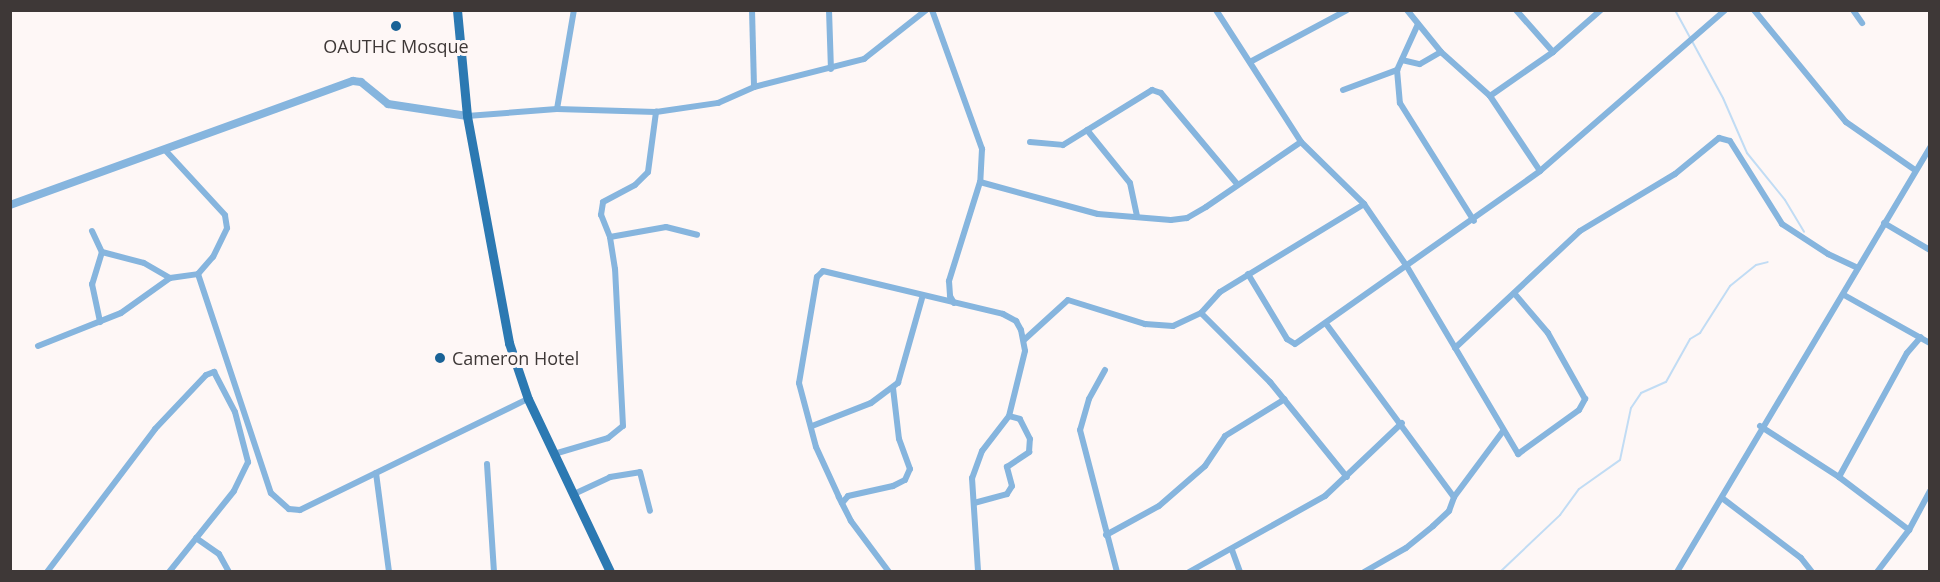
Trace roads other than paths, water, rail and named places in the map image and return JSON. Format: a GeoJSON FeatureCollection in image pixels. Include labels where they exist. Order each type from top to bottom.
{"type":"FeatureCollection","features":[{"type":"Feature","properties":{"kind":"main road"},"geometry":{"type":"LineString","coordinates":[[457,10],[467,116],[505,324],[528,399],[610,572]]}},
{"type":"Feature","properties":{"kind":"street"},"geometry":{"type":"LineString","coordinates":[[557,109],[574,10]]}},
{"type":"Feature","properties":{"kind":"street"},"geometry":{"type":"LineString","coordinates":[[752,10],[754,87]]}},
{"type":"Feature","properties":{"kind":"street"},"geometry":{"type":"LineString","coordinates":[[829,10],[831,69]]}},
{"type":"Feature","properties":{"kind":"street"},"geometry":{"type":"LineString","coordinates":[[10,205],[166,151],[353,81],[361,82],[388,104],[467,116],[557,109],[656,112],[718,103],[754,87],[831,69],[872,54],[926,10]]}},
{"type":"Feature","properties":{"kind":"street"},"geometry":{"type":"LineString","coordinates":[[932,10],[982,149],[980,182],[950,281],[950,296],[954,303]]}},
{"type":"Feature","properties":{"kind":"street"},"geometry":{"type":"LineString","coordinates":[[1216,10],[1301,142],[1364,204],[1406,265],[1515,452],[1522,453],[1584,404],[1548,333],[1514,293]]}},
{"type":"Feature","properties":{"kind":"street"},"geometry":{"type":"LineString","coordinates":[[1250,62],[1347,10]]}},
{"type":"Feature","properties":{"kind":"street"},"geometry":{"type":"LineString","coordinates":[[1407,10],[1440,52],[1490,96],[1540,171]]}},
{"type":"Feature","properties":{"kind":"street"},"geometry":{"type":"LineString","coordinates":[[1516,10],[1553,52]]}},
{"type":"Feature","properties":{"kind":"street"},"geometry":{"type":"LineString","coordinates":[[1490,96],[1553,52],[1601,10]]}},
{"type":"Feature","properties":{"kind":"street"},"geometry":{"type":"LineString","coordinates":[[1248,274],[1290,343],[1327,325],[1406,265],[1474,220],[1540,171],[1725,10]]}},
{"type":"Feature","properties":{"kind":"street"},"geometry":{"type":"LineString","coordinates":[[1754,10],[1846,122],[1915,170]]}},
{"type":"Feature","properties":{"kind":"street"},"geometry":{"type":"LineString","coordinates":[[1853,10],[1862,23]]}},
{"type":"Feature","properties":{"kind":"street"},"geometry":{"type":"LineString","coordinates":[[1418,24],[1397,70],[1400,103],[1474,220]]}},
{"type":"Feature","properties":{"kind":"street"},"geometry":{"type":"LineString","coordinates":[[1402,60],[1420,64],[1440,52]]}},
{"type":"Feature","properties":{"kind":"street"},"geometry":{"type":"LineString","coordinates":[[1343,90],[1397,70]]}},
{"type":"Feature","properties":{"kind":"street"},"geometry":{"type":"LineString","coordinates":[[1030,142],[1063,145],[1152,90],[1161,93],[1237,184]]}},
{"type":"Feature","properties":{"kind":"street"},"geometry":{"type":"LineString","coordinates":[[554,454],[608,438],[623,426],[610,237],[601,215],[603,202],[634,185],[648,172],[656,112]]}},
{"type":"Feature","properties":{"kind":"street"},"geometry":{"type":"LineString","coordinates":[[1087,130],[1130,183],[1137,216]]}},
{"type":"Feature","properties":{"kind":"street"},"geometry":{"type":"LineString","coordinates":[[1455,348],[1596,219],[1675,174],[1724,138],[1782,224],[1819,249],[1858,268]]}},
{"type":"Feature","properties":{"kind":"street"},"geometry":{"type":"LineString","coordinates":[[980,182],[1098,214],[1186,218],[1237,184],[1265,170],[1301,142]]}},
{"type":"Feature","properties":{"kind":"street"},"geometry":{"type":"LineString","coordinates":[[1677,572],[1722,498],[1760,426],[1844,295],[1929,147]]}},
{"type":"Feature","properties":{"kind":"street"},"geometry":{"type":"LineString","coordinates":[[38,346],[121,312],[170,278],[198,274],[213,257],[227,228],[225,215],[166,151]]}},
{"type":"Feature","properties":{"kind":"street"},"geometry":{"type":"LineString","coordinates":[[1024,340],[1068,300],[1145,324],[1173,326],[1201,313],[1220,292],[1364,204]]}},
{"type":"Feature","properties":{"kind":"street"},"geometry":{"type":"LineString","coordinates":[[1884,223],[1929,250]]}},
{"type":"Feature","properties":{"kind":"street"},"geometry":{"type":"LineString","coordinates":[[610,237],[666,226],[698,235]]}},
{"type":"Feature","properties":{"kind":"street"},"geometry":{"type":"LineString","coordinates":[[92,231],[102,252],[92,284],[100,322]]}},
{"type":"Feature","properties":{"kind":"street"},"geometry":{"type":"LineString","coordinates":[[102,252],[144,264],[170,278]]}},
{"type":"Feature","properties":{"kind":"street"},"geometry":{"type":"LineString","coordinates":[[889,572],[842,503],[816,447],[799,383],[817,277],[828,272],[1016,321],[1024,340],[1009,416],[975,463],[974,503],[978,572]]}},
{"type":"Feature","properties":{"kind":"street"},"geometry":{"type":"LineString","coordinates":[[198,274],[271,493],[280,505],[300,510],[528,399]]}},
{"type":"Feature","properties":{"kind":"street"},"geometry":{"type":"LineString","coordinates":[[1844,295],[1929,343]]}},
{"type":"Feature","properties":{"kind":"street"},"geometry":{"type":"LineString","coordinates":[[812,426],[871,402],[898,383],[922,298]]}},
{"type":"Feature","properties":{"kind":"street"},"geometry":{"type":"LineString","coordinates":[[1201,313],[1285,399],[1347,477]]}},
{"type":"Feature","properties":{"kind":"street"},"geometry":{"type":"LineString","coordinates":[[1327,325],[1402,423],[1454,497]]}},
{"type":"Feature","properties":{"kind":"street"},"geometry":{"type":"LineString","coordinates":[[1839,477],[1891,388],[1907,353],[1921,337]]}},
{"type":"Feature","properties":{"kind":"street"},"geometry":{"type":"LineString","coordinates":[[1105,370],[1089,399],[1080,430],[1117,572]]}},
{"type":"Feature","properties":{"kind":"street"},"geometry":{"type":"LineString","coordinates":[[47,572],[155,429],[206,375],[214,372],[235,412],[248,462],[234,491],[169,572]]}},
{"type":"Feature","properties":{"kind":"street"},"geometry":{"type":"LineString","coordinates":[[842,503],[848,496],[893,486],[904,480],[910,469],[899,439],[893,388]]}},
{"type":"Feature","properties":{"kind":"street"},"geometry":{"type":"LineString","coordinates":[[1106,535],[1159,506],[1205,466],[1225,436],[1285,399]]}},
{"type":"Feature","properties":{"kind":"street"},"geometry":{"type":"LineString","coordinates":[[974,503],[1007,494],[1012,486],[1007,467],[1029,452],[1030,439],[1020,419],[1009,416]]}},
{"type":"Feature","properties":{"kind":"street"},"geometry":{"type":"LineString","coordinates":[[1189,572],[1300,512],[1347,477],[1402,423]]}},
{"type":"Feature","properties":{"kind":"street"},"geometry":{"type":"LineString","coordinates":[[1760,426],[1839,477],[1909,530]]}},
{"type":"Feature","properties":{"kind":"street"},"geometry":{"type":"LineString","coordinates":[[1364,572],[1406,548],[1449,511],[1454,497],[1503,430]]}},
{"type":"Feature","properties":{"kind":"street"},"geometry":{"type":"LineString","coordinates":[[487,464],[494,572]]}},
{"type":"Feature","properties":{"kind":"street"},"geometry":{"type":"LineString","coordinates":[[574,494],[610,477],[640,472],[650,511]]}},
{"type":"Feature","properties":{"kind":"street"},"geometry":{"type":"LineString","coordinates":[[376,473],[389,572]]}},
{"type":"Feature","properties":{"kind":"street"},"geometry":{"type":"LineString","coordinates":[[1876,572],[1909,530],[1929,491]]}},
{"type":"Feature","properties":{"kind":"street"},"geometry":{"type":"LineString","coordinates":[[1722,498],[1801,558],[1812,572]]}},
{"type":"Feature","properties":{"kind":"street"},"geometry":{"type":"LineString","coordinates":[[196,538],[219,554],[229,572]]}},
{"type":"Feature","properties":{"kind":"street"},"geometry":{"type":"LineString","coordinates":[[1232,550],[1240,572]]}},
{"type":"Feature","properties":{"kind":"waterway"},"geometry":{"type":"LineString","coordinates":[[1675,10],[1723,98],[1747,153],[1785,200],[1804,232]]}},
{"type":"Feature","properties":{"kind":"waterway"},"geometry":{"type":"LineString","coordinates":[[1500,572],[1560,515],[1579,489],[1620,460],[1631,408],[1641,393],[1666,382],[1690,339],[1700,333],[1730,286],[1756,265],[1768,262]]}},
{"type":"Feature","properties":{"kind":"place","name":"OAUTHC Mosque"},"geometry":{"type":"Point","coordinates":[396,26]}},
{"type":"Feature","properties":{"kind":"place","name":"Cameron Hotel"},"geometry":{"type":"Point","coordinates":[440,358]}}]}
